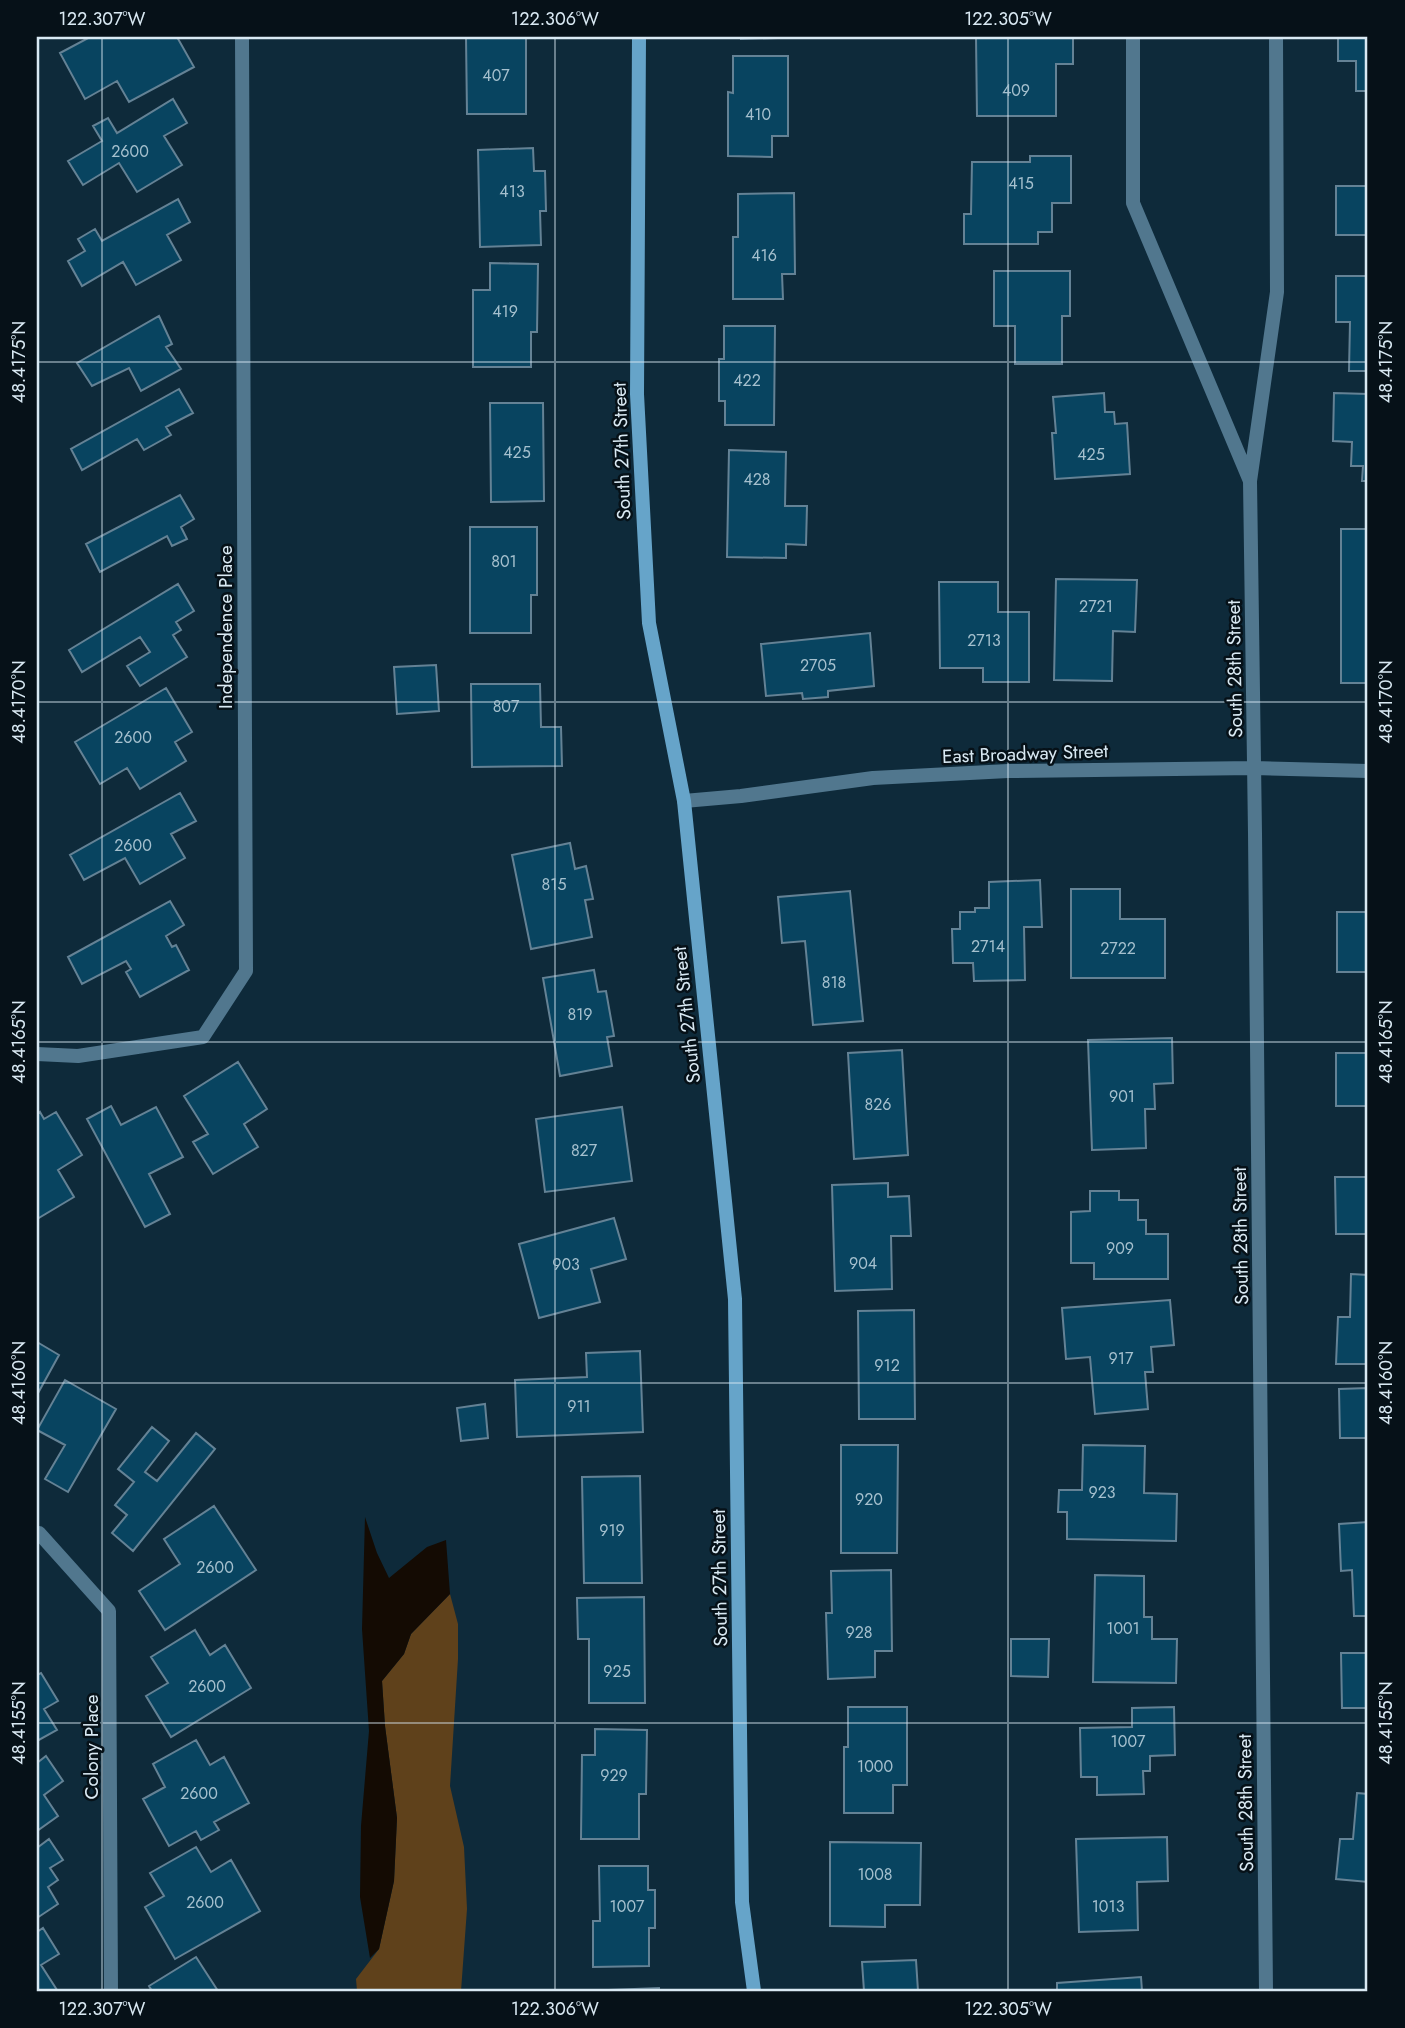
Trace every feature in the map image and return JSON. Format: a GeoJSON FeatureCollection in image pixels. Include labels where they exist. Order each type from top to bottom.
{"type":"FeatureCollection","features":[{"type":"Feature","properties":{"kind":"street","name":"Independence Place"},"geometry":{"type":"LineString","coordinates":[[37,1055],[78,1056],[202,1037],[246,971],[242,37]]}},
{"type":"Feature","properties":{"kind":"street","name":"South 27th Street"},"geometry":{"type":"LineString","coordinates":[[639,37],[637,394],[649,622],[684,801],[735,1299],[742,1902],[754,1991]]}},
{"type":"Feature","properties":{"kind":"street","name":"South 28th Street"},"geometry":{"type":"LineString","coordinates":[[1133,37],[1133,203],[1250,481]]}},
{"type":"Feature","properties":{"kind":"street","name":"South 28th Street"},"geometry":{"type":"LineString","coordinates":[[1266,1991],[1250,481],[1277,292],[1276,37]]}},
{"type":"Feature","properties":{"kind":"street","name":"East Broadway Street"},"geometry":{"type":"LineString","coordinates":[[684,801],[887,778],[1009,771],[1254,768],[1368,771]]}},
{"type":"Feature","properties":{"kind":"street","name":"Colony Place"},"geometry":{"type":"LineString","coordinates":[[37,1533],[109,1611],[111,1991]]}},
{"type":"Feature","properties":{"kind":"shaded area"},"geometry":{"type":"Polygon","coordinates":[[[365,1517],[389,1578],[427,1547],[446,1540],[450,1594],[411,1634],[404,1654],[382,1681],[397,1818],[394,1881],[379,1949],[370,1958],[360,1897],[361,1826],[369,1731],[362,1629],[365,1517]]]}},
{"type":"Feature","properties":{"kind":"shaded area"},"geometry":{"type":"Polygon","coordinates":[[[450,1594],[458,1624],[458,1659],[450,1786],[464,1847],[467,1909],[461,1991],[357,1991],[356,1979],[379,1949],[394,1881],[397,1818],[382,1681],[404,1654],[411,1634],[450,1594]]]}},
{"type":"Feature","properties":{"kind":"building"},"geometry":{"type":"Polygon","coordinates":[[[90,37],[177,37],[194,67],[129,102],[117,81],[85,99],[60,53],[90,37]]]}},
{"type":"Feature","properties":{"kind":"building"},"geometry":{"type":"Polygon","coordinates":[[[466,37],[526,37],[526,114],[467,114],[466,37]]]}},
{"type":"Feature","properties":{"kind":"building"},"geometry":{"type":"Polygon","coordinates":[[[741,37],[810,37],[741,39],[741,37]]]}},
{"type":"Feature","properties":{"kind":"building"},"geometry":{"type":"Polygon","coordinates":[[[976,37],[1073,37],[1073,64],[1056,64],[1056,116],[977,116],[976,37]]]}},
{"type":"Feature","properties":{"kind":"building"},"geometry":{"type":"Polygon","coordinates":[[[1338,37],[1368,37],[1368,91],[1356,91],[1356,61],[1338,61],[1338,37]]]}},
{"type":"Feature","properties":{"kind":"building"},"geometry":{"type":"Polygon","coordinates":[[[733,56],[788,56],[788,136],[772,136],[772,157],[728,156],[728,92],[733,93],[733,56]]]}},
{"type":"Feature","properties":{"kind":"building"},"geometry":{"type":"Polygon","coordinates":[[[173,99],[187,123],[164,136],[182,165],[137,192],[119,163],[83,185],[68,161],[102,141],[93,126],[108,118],[117,133],[173,99]]]}},
{"type":"Feature","properties":{"kind":"building"},"geometry":{"type":"Polygon","coordinates":[[[533,148],[534,171],[545,171],[546,211],[540,211],[541,245],[480,247],[478,150],[533,148]]]}},
{"type":"Feature","properties":{"kind":"building"},"geometry":{"type":"Polygon","coordinates":[[[1030,156],[1071,156],[1071,203],[1052,203],[1052,232],[1038,232],[1038,244],[964,244],[964,214],[971,214],[972,162],[1030,162],[1030,156]]]}},
{"type":"Feature","properties":{"kind":"building"},"geometry":{"type":"Polygon","coordinates":[[[1336,186],[1368,186],[1368,235],[1336,235],[1336,186]]]}},
{"type":"Feature","properties":{"kind":"building"},"geometry":{"type":"Polygon","coordinates":[[[794,193],[795,274],[782,274],[783,299],[733,299],[733,237],[738,237],[738,194],[794,193]]]}},
{"type":"Feature","properties":{"kind":"building"},"geometry":{"type":"Polygon","coordinates":[[[178,199],[190,222],[167,235],[181,260],[136,285],[123,262],[82,286],[68,261],[85,251],[78,239],[95,229],[102,241],[178,199]]]}},
{"type":"Feature","properties":{"kind":"building"},"geometry":{"type":"Polygon","coordinates":[[[490,263],[538,264],[537,332],[531,332],[531,367],[473,367],[473,290],[490,290],[490,263]]]}},
{"type":"Feature","properties":{"kind":"building"},"geometry":{"type":"Polygon","coordinates":[[[994,271],[1070,271],[1070,316],[1062,316],[1062,364],[1015,364],[1015,326],[994,326],[994,271]]]}},
{"type":"Feature","properties":{"kind":"building"},"geometry":{"type":"Polygon","coordinates":[[[1336,276],[1368,276],[1368,371],[1349,371],[1350,322],[1336,322],[1336,276]]]}},
{"type":"Feature","properties":{"kind":"building"},"geometry":{"type":"Polygon","coordinates":[[[159,316],[172,344],[166,347],[181,369],[141,391],[129,368],[92,386],[77,363],[159,316]]]}},
{"type":"Feature","properties":{"kind":"building"},"geometry":{"type":"Polygon","coordinates":[[[724,326],[775,326],[774,425],[725,425],[725,401],[719,401],[719,359],[724,359],[724,326]]]}},
{"type":"Feature","properties":{"kind":"building"},"geometry":{"type":"Polygon","coordinates":[[[179,389],[193,413],[166,427],[171,435],[144,450],[137,439],[82,470],[71,449],[179,389]]]}},
{"type":"Feature","properties":{"kind":"building"},"geometry":{"type":"Polygon","coordinates":[[[1104,393],[1105,412],[1114,412],[1115,424],[1127,423],[1130,474],[1055,479],[1052,433],[1056,433],[1053,397],[1104,393]]]}},
{"type":"Feature","properties":{"kind":"building"},"geometry":{"type":"Polygon","coordinates":[[[1334,393],[1368,394],[1368,481],[1362,481],[1363,466],[1351,466],[1352,442],[1333,441],[1334,393]]]}},
{"type":"Feature","properties":{"kind":"building"},"geometry":{"type":"Polygon","coordinates":[[[490,403],[543,403],[544,501],[491,502],[490,403]]]}},
{"type":"Feature","properties":{"kind":"building"},"geometry":{"type":"Polygon","coordinates":[[[729,450],[786,452],[785,506],[807,506],[806,545],[786,544],[786,558],[727,557],[729,450]]]}},
{"type":"Feature","properties":{"kind":"building"},"geometry":{"type":"Polygon","coordinates":[[[180,495],[194,519],[181,527],[187,539],[172,546],[167,536],[100,572],[86,544],[180,495]]]}},
{"type":"Feature","properties":{"kind":"building"},"geometry":{"type":"Polygon","coordinates":[[[470,527],[537,527],[537,595],[531,595],[531,633],[470,633],[470,527]]]}},
{"type":"Feature","properties":{"kind":"building"},"geometry":{"type":"Polygon","coordinates":[[[1341,529],[1368,529],[1368,683],[1341,683],[1341,529]]]}},
{"type":"Feature","properties":{"kind":"building"},"geometry":{"type":"Polygon","coordinates":[[[1056,579],[1137,580],[1135,632],[1113,631],[1112,681],[1054,680],[1056,579]]]}},
{"type":"Feature","properties":{"kind":"building"},"geometry":{"type":"Polygon","coordinates":[[[939,582],[998,582],[998,612],[1029,612],[1029,682],[983,682],[983,668],[940,668],[939,582]]]}},
{"type":"Feature","properties":{"kind":"building"},"geometry":{"type":"Polygon","coordinates":[[[178,584],[194,611],[176,622],[181,630],[173,635],[187,657],[140,686],[127,666],[150,652],[140,637],[82,672],[69,650],[178,584]]]}},
{"type":"Feature","properties":{"kind":"building"},"geometry":{"type":"Polygon","coordinates":[[[870,633],[874,686],[828,691],[828,697],[803,699],[802,693],[766,696],[761,644],[870,633]]]}},
{"type":"Feature","properties":{"kind":"building"},"geometry":{"type":"Polygon","coordinates":[[[436,665],[439,711],[397,714],[394,667],[436,665]]]}},
{"type":"Feature","properties":{"kind":"building"},"geometry":{"type":"Polygon","coordinates":[[[471,684],[540,684],[541,727],[561,727],[562,766],[472,767],[471,684]]]}},
{"type":"Feature","properties":{"kind":"building"},"geometry":{"type":"Polygon","coordinates":[[[166,688],[192,732],[175,742],[186,761],[140,789],[127,768],[100,784],[75,742],[166,688]]]}},
{"type":"Feature","properties":{"kind":"building"},"geometry":{"type":"Polygon","coordinates":[[[180,793],[196,821],[171,834],[185,858],[140,884],[125,858],[84,880],[70,855],[180,793]]]}},
{"type":"Feature","properties":{"kind":"building"},"geometry":{"type":"Polygon","coordinates":[[[570,843],[575,869],[586,866],[593,899],[585,900],[592,937],[531,949],[512,855],[570,843]]]}},
{"type":"Feature","properties":{"kind":"building"},"geometry":{"type":"Polygon","coordinates":[[[1040,880],[1042,927],[1024,927],[1025,980],[974,981],[973,963],[953,963],[952,929],[960,929],[960,912],[989,908],[989,882],[1040,880]]]}},
{"type":"Feature","properties":{"kind":"building"},"geometry":{"type":"Polygon","coordinates":[[[1071,889],[1120,889],[1120,919],[1165,919],[1165,978],[1071,978],[1071,889]]]}},
{"type":"Feature","properties":{"kind":"building"},"geometry":{"type":"Polygon","coordinates":[[[850,891],[863,1021],[813,1025],[805,941],[782,943],[778,897],[850,891]]]}},
{"type":"Feature","properties":{"kind":"building"},"geometry":{"type":"Polygon","coordinates":[[[170,901],[184,925],[166,936],[172,947],[176,945],[189,970],[140,997],[126,972],[131,969],[126,961],[82,984],[68,957],[170,901]]]}},
{"type":"Feature","properties":{"kind":"building"},"geometry":{"type":"Polygon","coordinates":[[[1337,912],[1368,912],[1368,972],[1337,972],[1337,912]]]}},
{"type":"Feature","properties":{"kind":"building"},"geometry":{"type":"Polygon","coordinates":[[[594,970],[598,992],[606,991],[614,1036],[607,1037],[612,1066],[560,1076],[543,978],[594,970]]]}},
{"type":"Feature","properties":{"kind":"building"},"geometry":{"type":"Polygon","coordinates":[[[1172,1038],[1173,1083],[1154,1084],[1155,1109],[1145,1109],[1146,1148],[1092,1150],[1088,1040],[1172,1038]]]}},
{"type":"Feature","properties":{"kind":"building"},"geometry":{"type":"Polygon","coordinates":[[[902,1050],[908,1155],[854,1159],[848,1053],[902,1050]]]}},
{"type":"Feature","properties":{"kind":"building"},"geometry":{"type":"Polygon","coordinates":[[[1336,1053],[1368,1053],[1368,1106],[1336,1106],[1336,1053]]]}},
{"type":"Feature","properties":{"kind":"building"},"geometry":{"type":"Polygon","coordinates":[[[238,1062],[267,1109],[244,1124],[258,1147],[213,1174],[193,1142],[208,1134],[184,1096],[238,1062]]]}},
{"type":"Feature","properties":{"kind":"building"},"geometry":{"type":"Polygon","coordinates":[[[111,1106],[121,1125],[156,1107],[183,1157],[149,1174],[170,1214],[145,1227],[87,1119],[111,1106]]]}},
{"type":"Feature","properties":{"kind":"building"},"geometry":{"type":"Polygon","coordinates":[[[622,1107],[632,1181],[545,1192],[536,1119],[622,1107]]]}},
{"type":"Feature","properties":{"kind":"building"},"geometry":{"type":"Polygon","coordinates":[[[40,1112],[44,1119],[56,1112],[82,1155],[58,1170],[74,1197],[37,1219],[37,1115],[40,1112]]]}},
{"type":"Feature","properties":{"kind":"building"},"geometry":{"type":"Polygon","coordinates":[[[1335,1177],[1368,1177],[1368,1234],[1336,1234],[1335,1177]]]}},
{"type":"Feature","properties":{"kind":"building"},"geometry":{"type":"Polygon","coordinates":[[[888,1183],[888,1197],[909,1196],[911,1236],[891,1236],[892,1289],[835,1291],[832,1185],[888,1183]]]}},
{"type":"Feature","properties":{"kind":"building"},"geometry":{"type":"Polygon","coordinates":[[[1090,1191],[1119,1191],[1119,1200],[1138,1200],[1138,1220],[1146,1220],[1146,1234],[1168,1234],[1168,1279],[1094,1279],[1094,1263],[1071,1263],[1071,1212],[1090,1211],[1090,1191]]]}},
{"type":"Feature","properties":{"kind":"building"},"geometry":{"type":"Polygon","coordinates":[[[614,1218],[626,1259],[591,1269],[600,1302],[539,1318],[519,1244],[614,1218]]]}},
{"type":"Feature","properties":{"kind":"building"},"geometry":{"type":"Polygon","coordinates":[[[1351,1274],[1368,1275],[1368,1364],[1336,1364],[1338,1317],[1350,1317],[1351,1274]]]}},
{"type":"Feature","properties":{"kind":"building"},"geometry":{"type":"Polygon","coordinates":[[[1170,1300],[1174,1345],[1151,1347],[1153,1372],[1145,1372],[1148,1409],[1095,1414],[1090,1357],[1066,1359],[1062,1308],[1170,1300]]]}},
{"type":"Feature","properties":{"kind":"building"},"geometry":{"type":"Polygon","coordinates":[[[914,1310],[915,1419],[859,1419],[858,1311],[914,1310]]]}},
{"type":"Feature","properties":{"kind":"building"},"geometry":{"type":"Polygon","coordinates":[[[37,1342],[59,1355],[37,1395],[37,1342]]]}},
{"type":"Feature","properties":{"kind":"building"},"geometry":{"type":"Polygon","coordinates":[[[640,1351],[643,1432],[517,1437],[515,1380],[587,1377],[586,1353],[640,1351]]]}},
{"type":"Feature","properties":{"kind":"building"},"geometry":{"type":"Polygon","coordinates":[[[65,1380],[116,1409],[68,1492],[45,1479],[65,1445],[37,1430],[65,1380]]]}},
{"type":"Feature","properties":{"kind":"building"},"geometry":{"type":"Polygon","coordinates":[[[1368,1388],[1368,1438],[1340,1438],[1339,1389],[1368,1388]]]}},
{"type":"Feature","properties":{"kind":"building"},"geometry":{"type":"Polygon","coordinates":[[[485,1404],[488,1438],[461,1441],[457,1408],[485,1404]]]}},
{"type":"Feature","properties":{"kind":"building"},"geometry":{"type":"Polygon","coordinates":[[[152,1427],[169,1441],[145,1472],[157,1481],[196,1433],[215,1449],[133,1551],[112,1533],[127,1515],[115,1505],[134,1482],[118,1469],[152,1427]]]}},
{"type":"Feature","properties":{"kind":"building"},"geometry":{"type":"Polygon","coordinates":[[[841,1445],[898,1445],[897,1553],[841,1553],[841,1445]]]}},
{"type":"Feature","properties":{"kind":"building"},"geometry":{"type":"Polygon","coordinates":[[[1083,1445],[1145,1446],[1144,1493],[1177,1494],[1176,1541],[1067,1539],[1067,1512],[1058,1512],[1059,1490],[1082,1490],[1083,1445]]]}},
{"type":"Feature","properties":{"kind":"building"},"geometry":{"type":"Polygon","coordinates":[[[640,1476],[642,1583],[584,1583],[582,1477],[640,1476]]]}},
{"type":"Feature","properties":{"kind":"building"},"geometry":{"type":"Polygon","coordinates":[[[214,1506],[256,1570],[165,1630],[139,1591],[180,1564],[164,1539],[214,1506]]]}},
{"type":"Feature","properties":{"kind":"building"},"geometry":{"type":"Polygon","coordinates":[[[1368,1522],[1368,1616],[1354,1616],[1352,1570],[1341,1571],[1339,1524],[1368,1522]]]}},
{"type":"Feature","properties":{"kind":"building"},"geometry":{"type":"Polygon","coordinates":[[[891,1570],[892,1651],[875,1651],[875,1677],[828,1679],[826,1613],[832,1613],[831,1571],[891,1570]]]}},
{"type":"Feature","properties":{"kind":"building"},"geometry":{"type":"Polygon","coordinates":[[[1095,1575],[1144,1576],[1144,1617],[1152,1617],[1152,1639],[1177,1639],[1176,1683],[1093,1682],[1095,1575]]]}},
{"type":"Feature","properties":{"kind":"building"},"geometry":{"type":"Polygon","coordinates":[[[644,1597],[645,1703],[589,1703],[589,1639],[578,1639],[577,1598],[644,1597]]]}},
{"type":"Feature","properties":{"kind":"building"},"geometry":{"type":"Polygon","coordinates":[[[195,1630],[210,1655],[225,1645],[251,1688],[171,1737],[146,1696],[168,1683],[151,1657],[195,1630]]]}},
{"type":"Feature","properties":{"kind":"building"},"geometry":{"type":"Polygon","coordinates":[[[1011,1639],[1049,1639],[1048,1677],[1011,1676],[1011,1639]]]}},
{"type":"Feature","properties":{"kind":"building"},"geometry":{"type":"Polygon","coordinates":[[[1341,1653],[1368,1653],[1368,1708],[1342,1708],[1341,1653]]]}},
{"type":"Feature","properties":{"kind":"building"},"geometry":{"type":"Polygon","coordinates":[[[41,1673],[58,1701],[44,1709],[57,1730],[37,1741],[37,1675],[41,1673]]]}},
{"type":"Feature","properties":{"kind":"building"},"geometry":{"type":"Polygon","coordinates":[[[848,1707],[907,1707],[907,1785],[893,1785],[893,1813],[844,1813],[844,1747],[848,1747],[848,1707]]]}},
{"type":"Feature","properties":{"kind":"building"},"geometry":{"type":"Polygon","coordinates":[[[1174,1707],[1175,1755],[1150,1756],[1150,1771],[1143,1771],[1144,1794],[1097,1795],[1097,1777],[1081,1777],[1080,1728],[1132,1727],[1132,1708],[1174,1707]]]}},
{"type":"Feature","properties":{"kind":"building"},"geometry":{"type":"Polygon","coordinates":[[[595,1729],[647,1730],[646,1794],[639,1794],[639,1839],[581,1839],[582,1755],[595,1755],[595,1729]]]}},
{"type":"Feature","properties":{"kind":"building"},"geometry":{"type":"Polygon","coordinates":[[[196,1740],[210,1765],[224,1757],[249,1803],[214,1822],[219,1830],[201,1840],[196,1831],[169,1846],[143,1799],[165,1787],[153,1764],[196,1740]]]}},
{"type":"Feature","properties":{"kind":"building"},"geometry":{"type":"Polygon","coordinates":[[[46,1756],[63,1781],[44,1795],[58,1816],[37,1831],[37,1763],[46,1756]]]}},
{"type":"Feature","properties":{"kind":"building"},"geometry":{"type":"Polygon","coordinates":[[[1357,1793],[1368,1794],[1368,1882],[1336,1879],[1340,1839],[1353,1839],[1357,1793]]]}},
{"type":"Feature","properties":{"kind":"building"},"geometry":{"type":"Polygon","coordinates":[[[1167,1837],[1168,1881],[1137,1882],[1138,1930],[1079,1932],[1076,1839],[1167,1837]]]}},
{"type":"Feature","properties":{"kind":"building"},"geometry":{"type":"Polygon","coordinates":[[[49,1839],[63,1860],[50,1868],[58,1880],[48,1887],[58,1904],[37,1918],[37,1848],[49,1839]]]}},
{"type":"Feature","properties":{"kind":"building"},"geometry":{"type":"Polygon","coordinates":[[[830,1842],[921,1843],[920,1905],[885,1905],[885,1927],[830,1926],[830,1842]]]}},
{"type":"Feature","properties":{"kind":"building"},"geometry":{"type":"Polygon","coordinates":[[[196,1847],[211,1872],[231,1860],[260,1911],[175,1959],[145,1907],[164,1896],[150,1873],[196,1847]]]}},
{"type":"Feature","properties":{"kind":"building"},"geometry":{"type":"Polygon","coordinates":[[[599,1866],[648,1866],[648,1890],[655,1890],[655,1928],[649,1928],[649,1966],[593,1967],[593,1921],[600,1921],[599,1866]]]}},
{"type":"Feature","properties":{"kind":"building"},"geometry":{"type":"Polygon","coordinates":[[[43,1928],[59,1954],[41,1965],[57,1990],[54,1991],[37,1991],[37,1932],[43,1928]]]}},
{"type":"Feature","properties":{"kind":"building"},"geometry":{"type":"Polygon","coordinates":[[[196,1957],[218,1991],[152,1991],[149,1986],[196,1957]]]}},
{"type":"Feature","properties":{"kind":"building"},"geometry":{"type":"Polygon","coordinates":[[[916,1960],[918,1991],[864,1991],[862,1962],[916,1960]]]}},
{"type":"Feature","properties":{"kind":"building"},"geometry":{"type":"Polygon","coordinates":[[[1141,1977],[1142,1991],[1057,1991],[1057,1983],[1141,1977]]]}},
{"type":"Feature","properties":{"kind":"building"},"geometry":{"type":"Polygon","coordinates":[[[659,1988],[659,1991],[609,1991],[609,1990],[659,1988]]]}}]}
